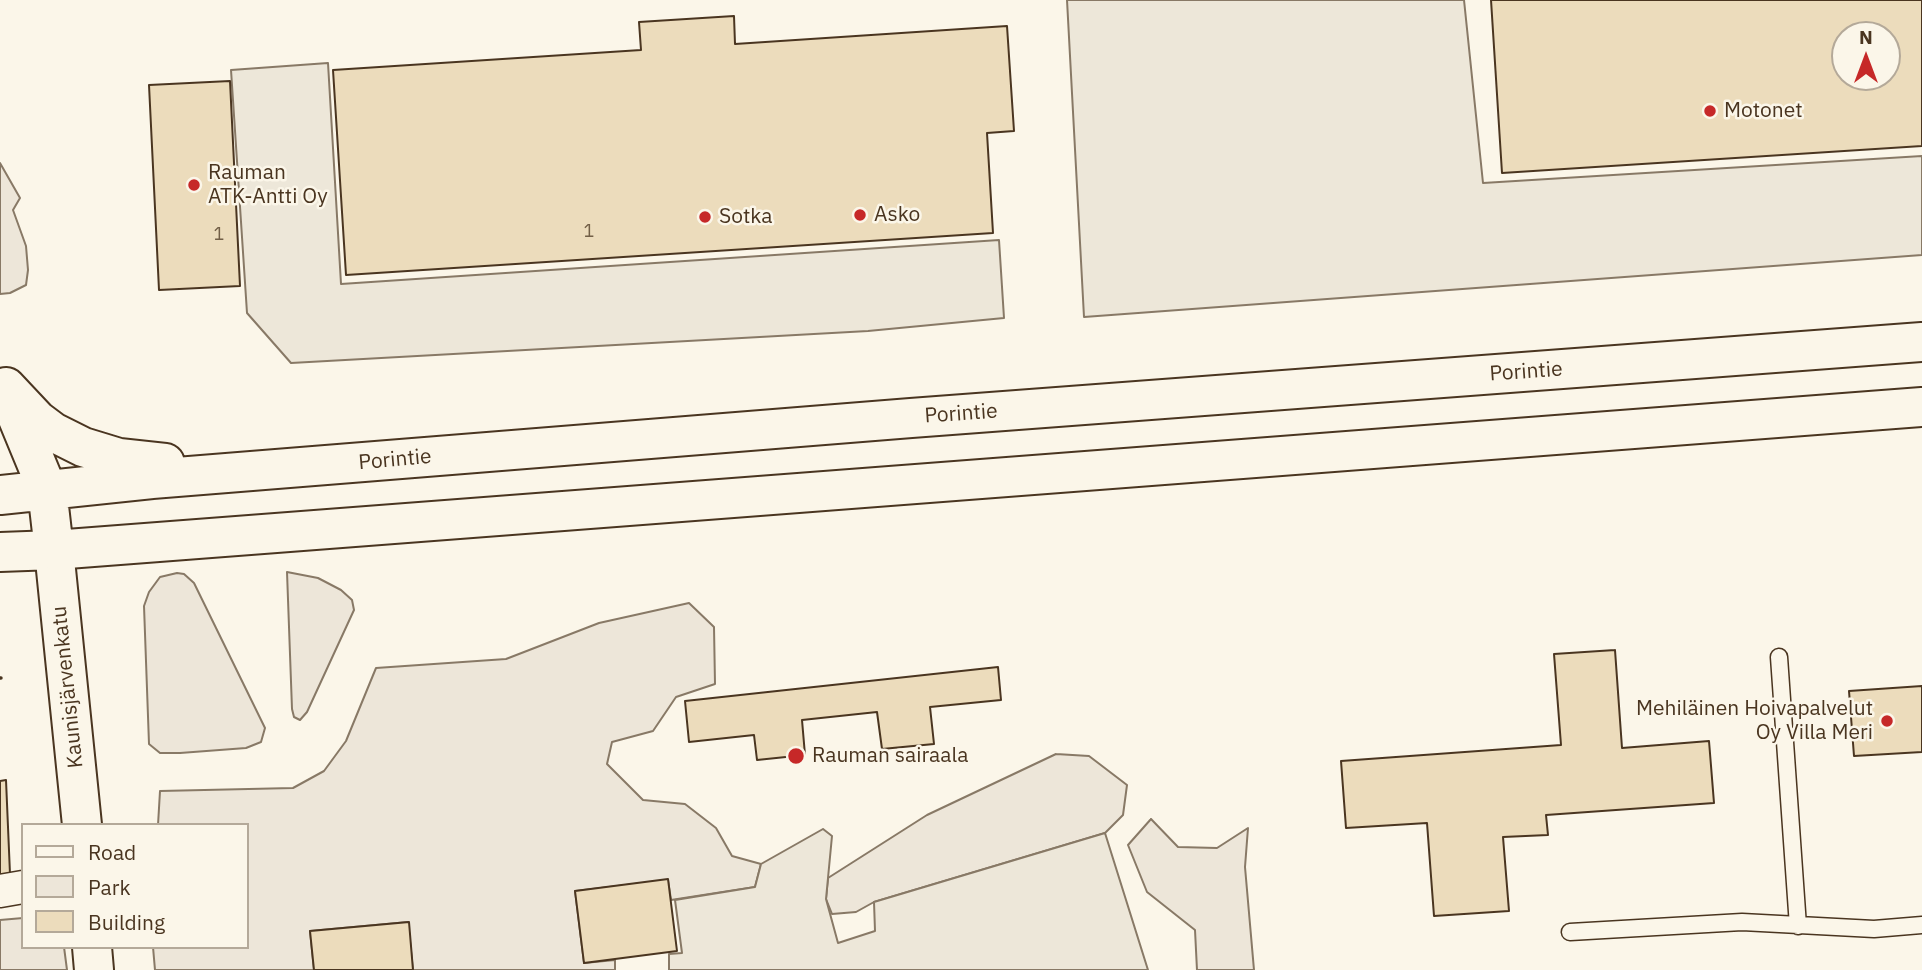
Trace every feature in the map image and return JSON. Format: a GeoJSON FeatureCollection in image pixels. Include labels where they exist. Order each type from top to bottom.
{"type":"FeatureCollection","features":[{"type":"Feature","properties":{"kind":"main road","name":"Porintie"},"geometry":{"type":"LineString","coordinates":[[0,497],[152,471],[276,470],[897,419],[1922,342]]}},
{"type":"Feature","properties":{"kind":"main road"},"geometry":{"type":"LineString","coordinates":[[3,380],[37,420],[53,432],[83,447],[152,471]]}},
{"type":"Feature","properties":{"kind":"main road","name":"Kaunisjärvenkatu"},"geometry":{"type":"LineString","coordinates":[[3,380],[47,489],[82,823]]}},
{"type":"Feature","properties":{"kind":"main road"},"geometry":{"type":"LineString","coordinates":[[0,552],[286,534],[967,479],[1922,407]]}},
{"type":"Feature","properties":{"kind":"main road"},"geometry":{"type":"LineString","coordinates":[[0,497],[54,550]]}},
{"type":"Feature","properties":{"kind":"main road"},"geometry":{"type":"LineString","coordinates":[[92,949],[94,970]]}},
{"type":"Feature","properties":{"kind":"street"},"geometry":{"type":"LineString","coordinates":[[0,891],[21,887]]}},
{"type":"Feature","properties":{"kind":"lane"},"geometry":{"type":"LineString","coordinates":[[1779,657],[1798,926]]}},
{"type":"Feature","properties":{"kind":"lane"},"geometry":{"type":"LineString","coordinates":[[1570,932],[1742,922],[1874,929],[1922,925]]}},
{"type":"Feature","properties":{"kind":"green space"},"geometry":{"type":"Polygon","coordinates":[[[0,163],[20,198],[13,210],[26,246],[28,270],[26,285],[10,293],[0,294],[0,163]]]}},
{"type":"Feature","properties":{"kind":"green space"},"geometry":{"type":"Polygon","coordinates":[[[287,572],[318,578],[341,590],[352,600],[354,610],[307,712],[300,720],[294,717],[292,709],[287,572]]]}},
{"type":"Feature","properties":{"kind":"green space"},"geometry":{"type":"Polygon","coordinates":[[[184,574],[194,583],[265,728],[261,742],[246,748],[180,753],[160,753],[149,744],[144,606],[149,592],[160,577],[184,574]]]}},
{"type":"Feature","properties":{"kind":"green space"},"geometry":{"type":"Polygon","coordinates":[[[689,603],[714,627],[715,684],[676,697],[653,731],[612,742],[607,764],[643,800],[685,804],[716,828],[732,856],[761,864],[755,887],[671,900],[668,880],[575,891],[584,963],[615,960],[615,970],[413,970],[408,922],[310,931],[314,970],[155,970],[153,949],[248,949],[248,823],[158,823],[160,791],[293,788],[324,771],[346,741],[376,668],[506,659],[599,623],[689,603]]]}},
{"type":"Feature","properties":{"kind":"green space"},"geometry":{"type":"Polygon","coordinates":[[[1056,754],[1089,756],[1127,785],[1123,815],[1105,833],[874,902],[856,912],[832,914],[826,899],[828,878],[927,815],[1056,754]]]}},
{"type":"Feature","properties":{"kind":"green space"},"geometry":{"type":"Polygon","coordinates":[[[1151,819],[1178,847],[1217,848],[1248,828],[1245,867],[1254,970],[1197,970],[1195,930],[1147,892],[1128,845],[1151,819]]]}},
{"type":"Feature","properties":{"kind":"green space"},"geometry":{"type":"Polygon","coordinates":[[[21,918],[21,949],[64,949],[67,970],[0,970],[0,920],[21,918]]]}},
{"type":"Feature","properties":{"kind":"shaded area"},"geometry":{"type":"Polygon","coordinates":[[[1067,0],[1464,0],[1483,183],[1922,156],[1922,255],[1084,317],[1067,0]]]}},
{"type":"Feature","properties":{"kind":"shaded area"},"geometry":{"type":"Polygon","coordinates":[[[328,63],[341,284],[999,240],[1004,318],[868,331],[291,363],[247,313],[231,70],[328,63]]]}},
{"type":"Feature","properties":{"kind":"shaded area"},"geometry":{"type":"Polygon","coordinates":[[[823,829],[832,836],[826,899],[838,943],[875,931],[874,902],[1105,833],[1148,970],[669,970],[669,954],[682,953],[675,900],[755,887],[761,864],[823,829]]]}},
{"type":"Feature","properties":{"kind":"building","name":"Motonet"},"geometry":{"type":"Polygon","coordinates":[[[1491,0],[1922,0],[1922,146],[1502,173],[1491,0]]]}},
{"type":"Feature","properties":{"kind":"building"},"geometry":{"type":"Polygon","coordinates":[[[734,16],[735,44],[1007,26],[1014,131],[987,133],[993,233],[346,275],[333,70],[641,50],[639,22],[734,16]]]}},
{"type":"Feature","properties":{"kind":"building","name":"Rauman ATK-Antti Oy"},"geometry":{"type":"Polygon","coordinates":[[[230,81],[240,286],[159,290],[149,85],[230,81]]]}},
{"type":"Feature","properties":{"kind":"building"},"geometry":{"type":"Polygon","coordinates":[[[1615,650],[1622,748],[1709,741],[1714,803],[1546,815],[1548,835],[1503,837],[1509,911],[1434,916],[1427,823],[1346,828],[1341,761],[1561,745],[1554,654],[1615,650]]]}},
{"type":"Feature","properties":{"kind":"building"},"geometry":{"type":"Polygon","coordinates":[[[998,667],[1001,700],[930,707],[934,744],[882,749],[877,712],[802,720],[805,755],[757,760],[754,735],[689,742],[685,701],[998,667]]]}},
{"type":"Feature","properties":{"kind":"building","name":"Mehiläinen Hoivapalvelut Oy Villa Meri"},"geometry":{"type":"Polygon","coordinates":[[[1922,686],[1922,752],[1854,756],[1849,691],[1922,686]]]}},
{"type":"Feature","properties":{"kind":"building"},"geometry":{"type":"Polygon","coordinates":[[[6,780],[10,874],[0,874],[0,781],[6,780]]]}},
{"type":"Feature","properties":{"kind":"building"},"geometry":{"type":"Polygon","coordinates":[[[668,879],[677,951],[584,963],[575,891],[668,879]]]}},
{"type":"Feature","properties":{"kind":"building"},"geometry":{"type":"Polygon","coordinates":[[[409,922],[413,970],[314,970],[310,931],[409,922]]]}},
{"type":"Feature","properties":{"kind":"place","name":"Motonet"},"geometry":{"type":"Point","coordinates":[1710,111]}},
{"type":"Feature","properties":{"kind":"place","name":"Rauman ATK-Antti Oy"},"geometry":{"type":"Point","coordinates":[194,185]}},
{"type":"Feature","properties":{"kind":"place","name":"Asko"},"geometry":{"type":"Point","coordinates":[860,215]}},
{"type":"Feature","properties":{"kind":"place","name":"Sotka"},"geometry":{"type":"Point","coordinates":[705,217]}},
{"type":"Feature","properties":{"kind":"place","name":"Mehiläinen Hoivapalvelut Oy Villa Meri"},"geometry":{"type":"Point","coordinates":[1887,721]}},
{"type":"Feature","properties":{"kind":"place","name":"Rauman sairaala"},"geometry":{"type":"Point","coordinates":[796,756]}}]}
